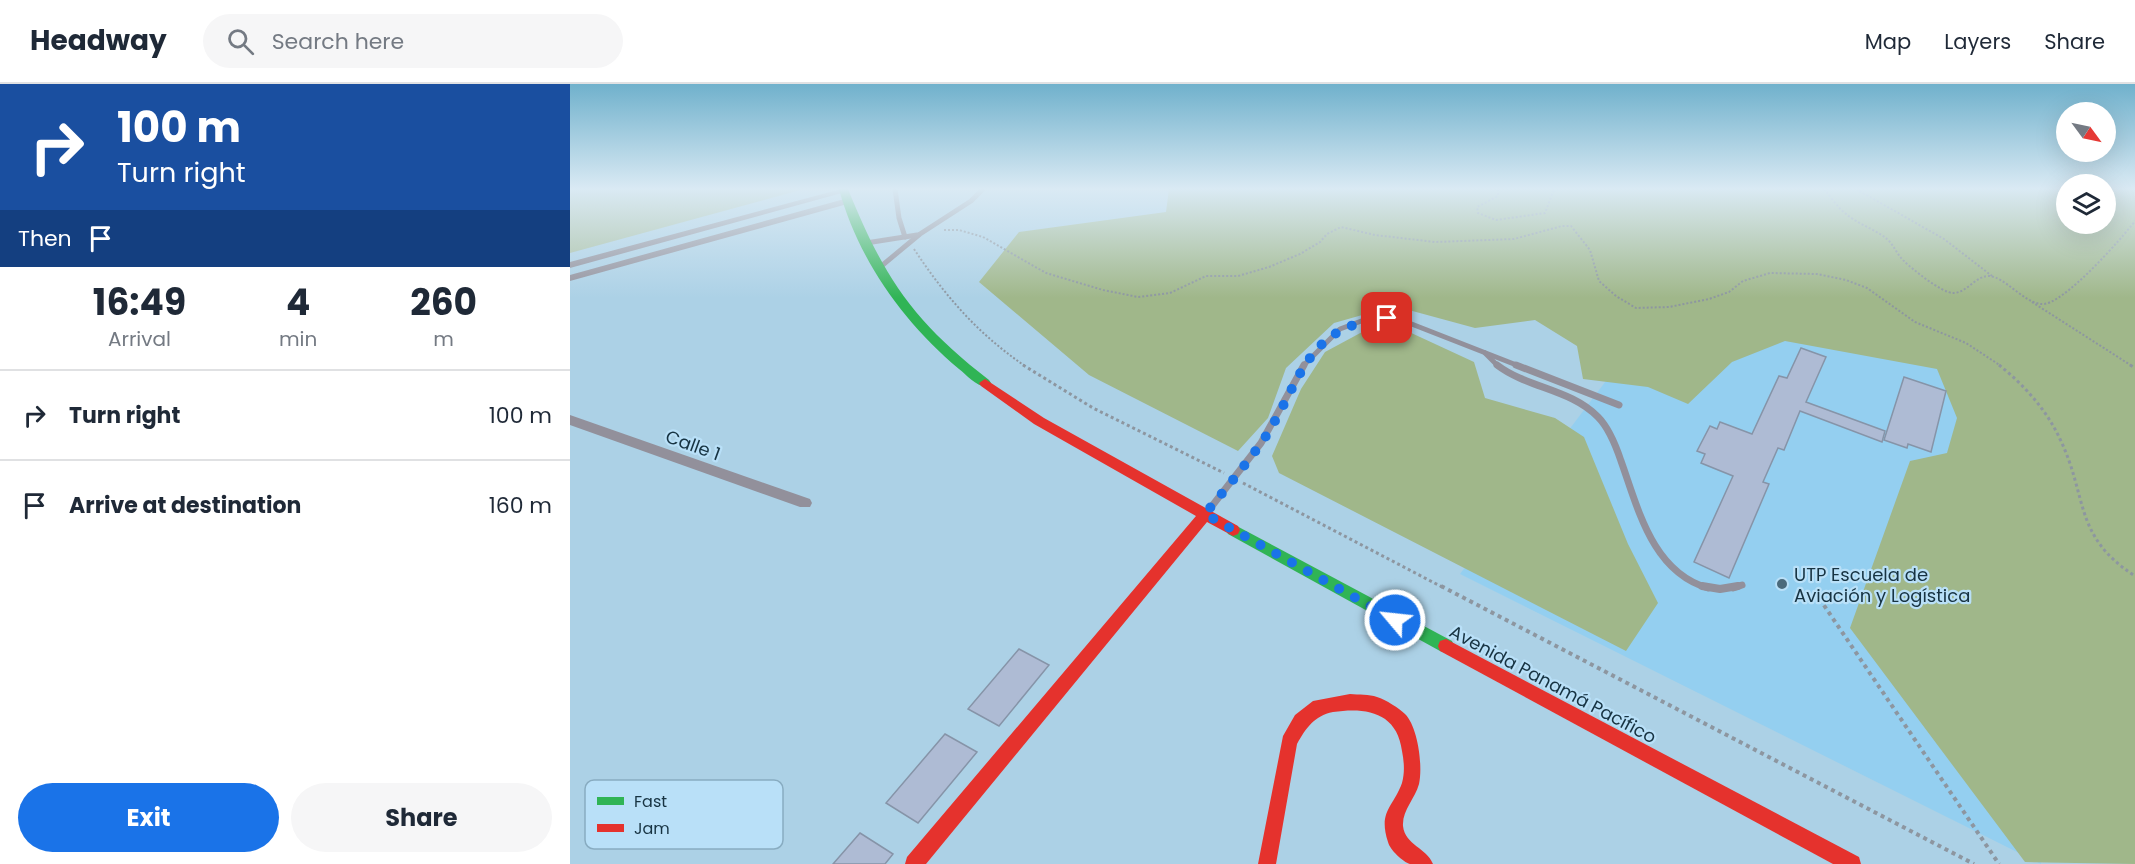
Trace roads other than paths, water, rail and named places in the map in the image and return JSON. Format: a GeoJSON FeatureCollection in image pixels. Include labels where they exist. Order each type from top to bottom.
{"type":"FeatureCollection","features":[{"type":"Feature","properties":{"kind":"main road","name":"Avenida Panamá Pacífico"},"geometry":{"type":"LineString","coordinates":[[858,225],[879,268],[907,310],[966,368],[1039,422],[1333,586],[1852,864]]}},
{"type":"Feature","properties":{"kind":"main road"},"geometry":{"type":"LineString","coordinates":[[914,864],[1205,514]]}},
{"type":"Feature","properties":{"kind":"main road"},"geometry":{"type":"LineString","coordinates":[[1267,864],[1289,742],[1301,721],[1319,707],[1350,702],[1375,704],[1400,720],[1410,745],[1413,765],[1410,785],[1394,815],[1394,827],[1397,842],[1424,864]]}},
{"type":"Feature","properties":{"kind":"street"},"geometry":{"type":"LineString","coordinates":[[570,265],[735,225]]}},
{"type":"Feature","properties":{"kind":"street"},"geometry":{"type":"LineString","coordinates":[[570,278],[702,234]]}},
{"type":"Feature","properties":{"kind":"street","name":"Calle 1"},"geometry":{"type":"LineString","coordinates":[[570,420],[805,503]]}},
{"type":"Feature","properties":{"kind":"lane"},"geometry":{"type":"LineString","coordinates":[[901,225],[905,237]]}},
{"type":"Feature","properties":{"kind":"lane"},"geometry":{"type":"LineString","coordinates":[[879,268],[920,234],[934,225]]}},
{"type":"Feature","properties":{"kind":"lane"},"geometry":{"type":"LineString","coordinates":[[866,243],[920,234]]}},
{"type":"Feature","properties":{"kind":"lane"},"geometry":{"type":"LineString","coordinates":[[1205,514],[1275,422],[1302,367],[1320,346],[1340,329],[1364,320],[1387,318],[1409,323],[1619,405]]}},
{"type":"Feature","properties":{"kind":"lane"},"geometry":{"type":"LineString","coordinates":[[1485,353],[1504,372],[1573,400],[1599,418],[1609,431],[1642,525],[1652,544],[1676,571],[1703,586],[1717,590],[1742,585]]}},
{"type":"Feature","properties":{"kind":"place","name":"UTP Escuela de Aviación y Logística"},"geometry":{"type":"Point","coordinates":[1782,584]}}]}
